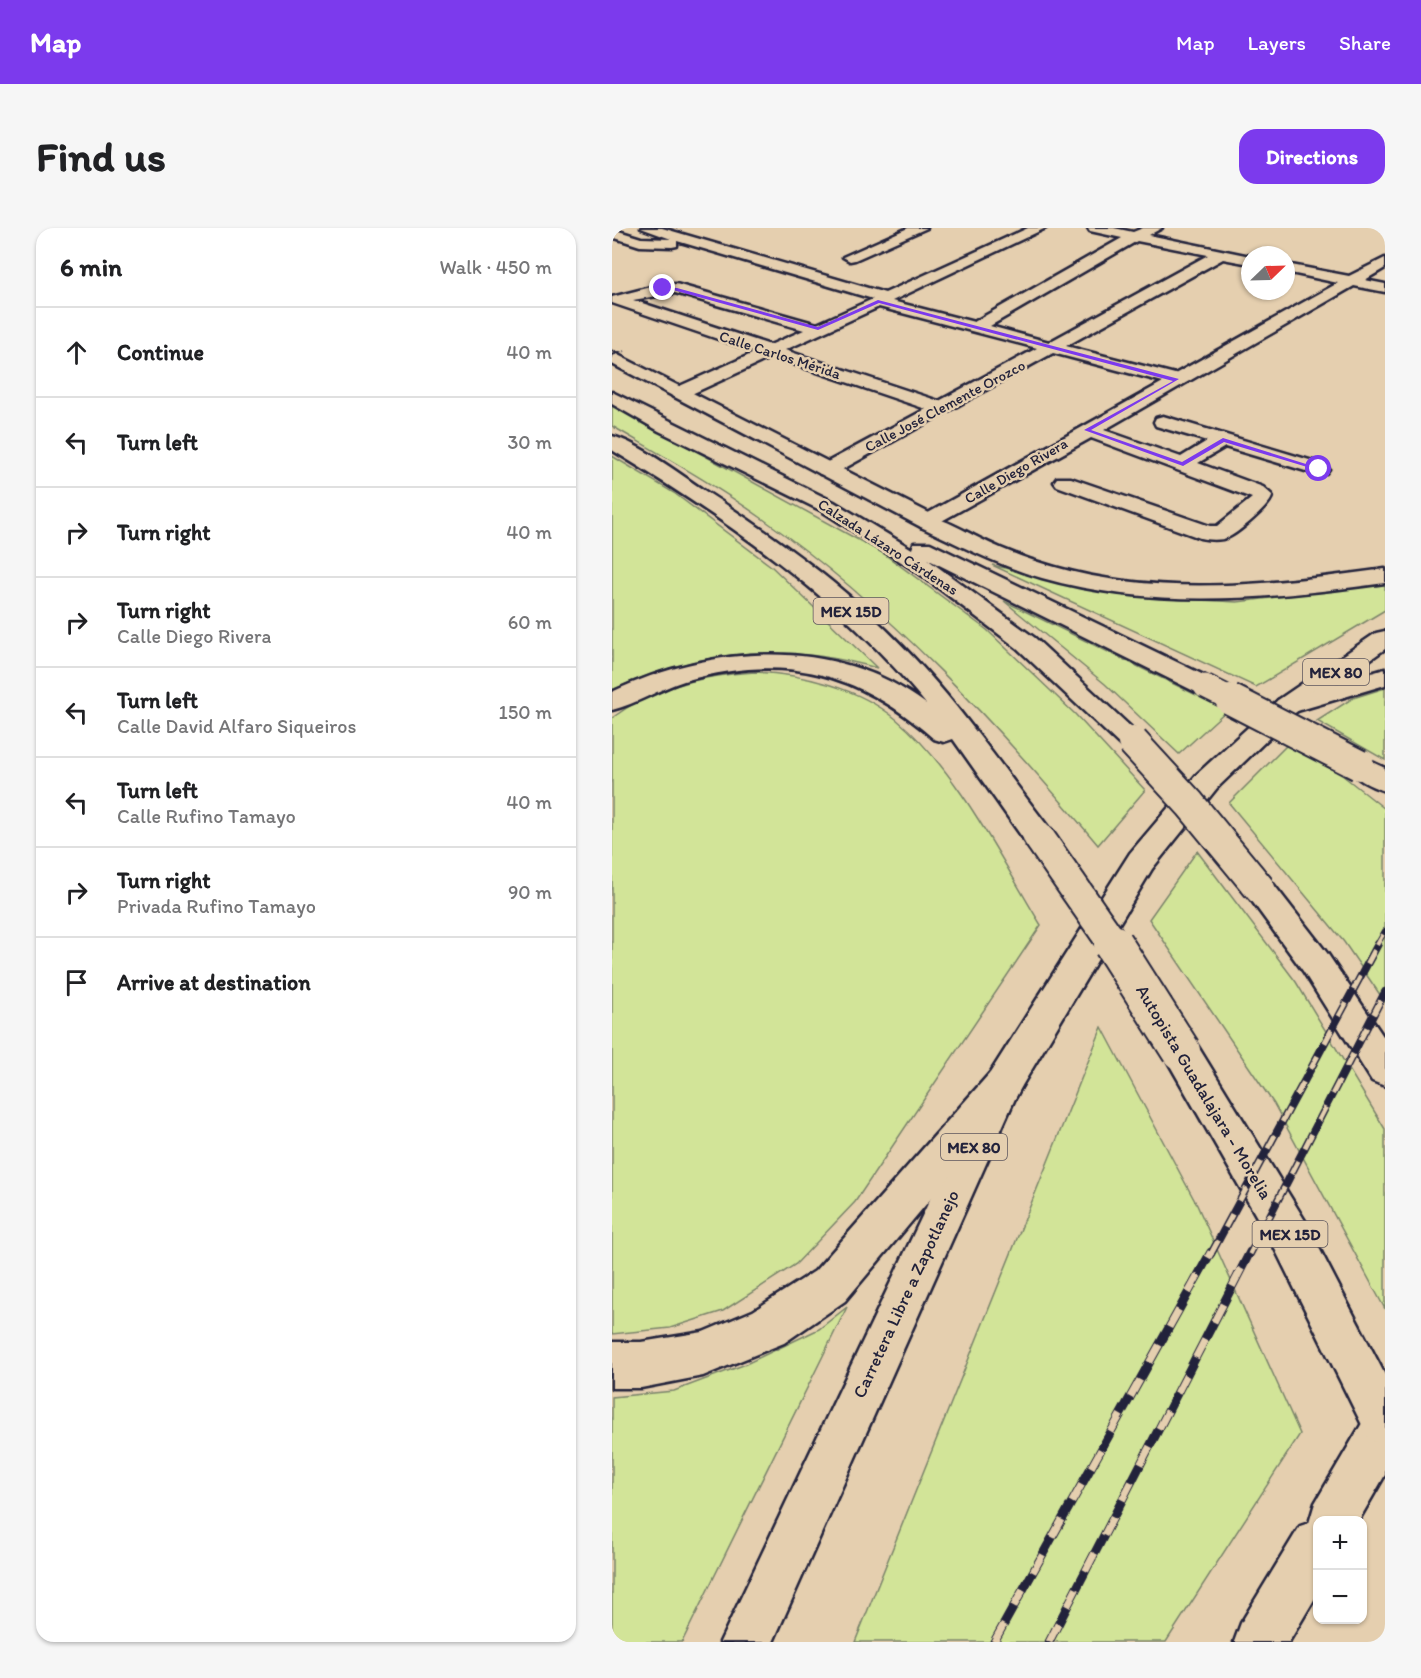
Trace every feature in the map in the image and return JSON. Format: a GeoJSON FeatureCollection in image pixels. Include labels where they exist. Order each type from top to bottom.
{"type":"FeatureCollection","features":[{"type":"Feature","properties":{"kind":"main road"},"geometry":{"type":"LineString","coordinates":[[850,257],[920,228]]}},
{"type":"Feature","properties":{"kind":"main road"},"geometry":{"type":"LineString","coordinates":[[679,393],[1036,228]]}},
{"type":"Feature","properties":{"kind":"main road"},"geometry":{"type":"LineString","coordinates":[[1095,228],[1241,258]]}},
{"type":"Feature","properties":{"kind":"main road"},"geometry":{"type":"LineString","coordinates":[[976,328],[1136,236],[1155,228]]}},
{"type":"Feature","properties":{"kind":"main road"},"geometry":{"type":"LineString","coordinates":[[1162,228],[1184,246]]}},
{"type":"Feature","properties":{"kind":"main road"},"geometry":{"type":"LineString","coordinates":[[653,229],[976,328],[1177,380]]}},
{"type":"Feature","properties":{"kind":"main road"},"geometry":{"type":"LineString","coordinates":[[612,233],[640,242],[695,243]]}},
{"type":"Feature","properties":{"kind":"main road"},"geometry":{"type":"LineString","coordinates":[[1184,246],[1204,237]]}},
{"type":"Feature","properties":{"kind":"main road","name":"Calle José Clemente Orozco"},"geometry":{"type":"LineString","coordinates":[[827,470],[1221,254]]}},
{"type":"Feature","properties":{"kind":"main road","name":"Calle Diego Rivera"},"geometry":{"type":"LineString","coordinates":[[929,522],[1385,262]]}},
{"type":"Feature","properties":{"kind":"main road"},"geometry":{"type":"LineString","coordinates":[[1295,270],[1385,288]]}},
{"type":"Feature","properties":{"kind":"main road","name":"Calle Carlos Mérida"},"geometry":{"type":"LineString","coordinates":[[818,329],[676,288],[663,288],[620,297],[617,301],[942,408]]}},
{"type":"Feature","properties":{"kind":"main road"},"geometry":{"type":"LineString","coordinates":[[616,354],[679,393],[929,522],[1004,557],[1053,573],[1122,588],[1175,592],[1255,591],[1385,576]]}},
{"type":"Feature","properties":{"kind":"main road","name":"Calzada Lázaro Cárdenas"},"geometry":{"type":"LineString","coordinates":[[612,397],[666,427],[827,506],[928,569],[1026,643],[1133,742],[1190,804],[1260,889],[1315,962],[1385,1070]]}},
{"type":"Feature","properties":{"kind":"main road"},"geometry":{"type":"LineString","coordinates":[[1163,422],[1319,469]]}},
{"type":"Feature","properties":{"kind":"main road"},"geometry":{"type":"LineString","coordinates":[[1064,482],[1208,533],[1223,532],[1263,499],[1262,495],[1256,491],[1087,430]]}},
{"type":"Feature","properties":{"kind":"main road"},"geometry":{"type":"LineString","coordinates":[[1183,464],[1223,440]]}},
{"type":"Feature","properties":{"kind":"main road","name":"MEX 15D"},"geometry":{"type":"LineString","coordinates":[[612,442],[756,532],[830,591],[896,653],[940,705],[990,771]]}},
{"type":"Feature","properties":{"kind":"main road"},"geometry":{"type":"LineString","coordinates":[[827,506],[994,580],[1359,765],[1385,781]]}},
{"type":"Feature","properties":{"kind":"main road","name":"MEX 80"},"geometry":{"type":"LineString","coordinates":[[1287,706],[1385,638]]}},
{"type":"Feature","properties":{"kind":"main road"},"geometry":{"type":"LineString","coordinates":[[612,702],[646,685],[706,667],[751,662],[800,664],[826,668],[863,678],[896,695],[990,771]]}},
{"type":"Feature","properties":{"kind":"main road"},"geometry":{"type":"LineString","coordinates":[[1287,706],[1385,677]]}},
{"type":"Feature","properties":{"kind":"main road","name":"Carretera Libre a Zapotlanejo"},"geometry":{"type":"LineString","coordinates":[[746,1642],[1003,1085],[1141,861],[1207,781],[1287,706]]}},
{"type":"Feature","properties":{"kind":"main road","name":"Autopista Guadalajara - Morelia"},"geometry":{"type":"LineString","coordinates":[[990,771],[1103,928],[1181,1052],[1289,1233],[1385,1423]]}},
{"type":"Feature","properties":{"kind":"main road"},"geometry":{"type":"LineString","coordinates":[[612,1365],[641,1365],[702,1354],[768,1327],[830,1286],[1003,1085]]}},
{"type":"Feature","properties":{"kind":"main road"},"geometry":{"type":"LineString","coordinates":[[1335,1516],[1385,1430]]}},
{"type":"Feature","properties":{"kind":"main road"},"geometry":{"type":"LineString","coordinates":[[1260,1642],[1313,1551]]}},
{"type":"Feature","properties":{"kind":"green space"},"geometry":{"type":"Polygon","coordinates":[[[612,405],[884,554],[987,630],[1075,714],[1145,790],[1098,845],[982,713],[899,630],[810,554],[745,506],[612,426],[612,405]]]}},
{"type":"Feature","properties":{"kind":"green space"},"geometry":{"type":"Polygon","coordinates":[[[612,456],[674,493],[771,566],[877,668],[808,655],[742,654],[710,658],[678,666],[645,676],[612,690],[612,456]]]}},
{"type":"Feature","properties":{"kind":"green space"},"geometry":{"type":"Polygon","coordinates":[[[992,565],[1126,596],[1237,602],[1385,584],[1385,610],[1256,687],[992,565]]]}},
{"type":"Feature","properties":{"kind":"green space"},"geometry":{"type":"Polygon","coordinates":[[[1004,601],[1227,710],[1179,754],[1105,684],[1004,601]]]}},
{"type":"Feature","properties":{"kind":"green space"},"geometry":{"type":"Polygon","coordinates":[[[755,672],[792,676],[848,691],[881,708],[896,719],[939,763],[958,789],[1041,925],[855,1202],[796,1264],[723,1311],[670,1328],[612,1334],[612,718],[644,698],[680,685],[717,676],[755,672]]]}},
{"type":"Feature","properties":{"kind":"green space"},"geometry":{"type":"Polygon","coordinates":[[[1385,688],[1385,760],[1317,721],[1353,698],[1385,688]]]}},
{"type":"Feature","properties":{"kind":"green space"},"geometry":{"type":"Polygon","coordinates":[[[1288,744],[1342,775],[1385,809],[1385,1002],[1344,942],[1229,803],[1288,744]]]}},
{"type":"Feature","properties":{"kind":"green space"},"geometry":{"type":"Polygon","coordinates":[[[1197,851],[1296,982],[1385,1129],[1385,1309],[1274,1104],[1149,919],[1197,851]]]}},
{"type":"Feature","properties":{"kind":"green space"},"geometry":{"type":"Polygon","coordinates":[[[1102,1027],[1197,1205],[1300,1434],[1166,1642],[855,1642],[1102,1027]]]}},
{"type":"Feature","properties":{"kind":"green space"},"geometry":{"type":"Polygon","coordinates":[[[847,1307],[682,1642],[612,1642],[612,1397],[674,1391],[746,1364],[819,1329],[847,1307]]]}},
{"type":"Feature","properties":{"kind":"railway"},"geometry":{"type":"LineString","coordinates":[[1377,945],[1385,931]]}},
{"type":"Feature","properties":{"kind":"railway"},"geometry":{"type":"LineString","coordinates":[[1211,1254],[1378,944]]}},
{"type":"Feature","properties":{"kind":"railway"},"geometry":{"type":"LineString","coordinates":[[1250,1254],[1385,992]]}},
{"type":"Feature","properties":{"kind":"railway"},"geometry":{"type":"LineString","coordinates":[[994,1642],[1211,1252]]}},
{"type":"Feature","properties":{"kind":"railway"},"geometry":{"type":"LineString","coordinates":[[1049,1642],[1250,1252]]}},
{"type":"Feature","properties":{"kind":"route"},"geometry":{"type":"LineString","coordinates":[[663,288],[676,288],[818,329],[878,302],[1177,380],[1087,430],[1183,464],[1223,440],[1319,469]]}}]}
